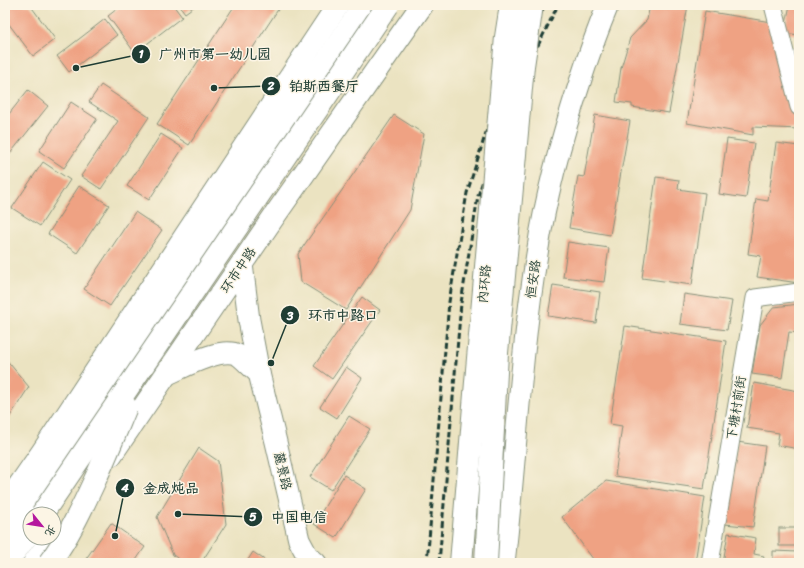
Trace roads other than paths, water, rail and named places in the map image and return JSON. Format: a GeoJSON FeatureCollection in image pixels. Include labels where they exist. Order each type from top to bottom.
{"type":"FeatureCollection","features":[{"type":"Feature","properties":{"kind":"highway"},"geometry":{"type":"LineString","coordinates":[[5,506],[47,445],[338,5]]}},
{"type":"Feature","properties":{"kind":"highway"},"geometry":{"type":"LineString","coordinates":[[5,536],[49,475],[364,5]]}},
{"type":"Feature","properties":{"kind":"highway"},"geometry":{"type":"LineString","coordinates":[[53,506],[58,477],[377,5]]}},
{"type":"Feature","properties":{"kind":"highway","name":"环市中路"},"geometry":{"type":"LineString","coordinates":[[47,506],[388,5]]}},
{"type":"Feature","properties":{"kind":"highway","name":"环市中路"},"geometry":{"type":"LineString","coordinates":[[47,548],[168,374],[273,218],[422,5]]}},
{"type":"Feature","properties":{"kind":"highway","name":"内环路"},"geometry":{"type":"LineString","coordinates":[[461,563],[506,37],[511,5]]}},
{"type":"Feature","properties":{"kind":"highway","name":"内环路"},"geometry":{"type":"LineString","coordinates":[[486,563],[497,353],[523,66],[532,5]]}},
{"type":"Feature","properties":{"kind":"highway"},"geometry":{"type":"LineString","coordinates":[[273,218],[290,132]]}},
{"type":"Feature","properties":{"kind":"highway"},"geometry":{"type":"LineString","coordinates":[[47,548],[64,541],[114,439],[141,369]]}},
{"type":"Feature","properties":{"kind":"highway"},"geometry":{"type":"LineString","coordinates":[[6,563],[22,542]]}},
{"type":"Feature","properties":{"kind":"street","name":"恒安路"},"geometry":{"type":"LineString","coordinates":[[504,563],[524,352],[544,214],[553,173],[571,109],[598,28],[608,5]]}},
{"type":"Feature","properties":{"kind":"street"},"geometry":{"type":"LineString","coordinates":[[773,5],[799,107]]}},
{"type":"Feature","properties":{"kind":"street","name":"麓景路"},"geometry":{"type":"LineString","coordinates":[[242,264],[249,320],[259,373],[298,540],[307,554],[316,563]]}},
{"type":"Feature","properties":{"kind":"street","name":"下塘村前街"},"geometry":{"type":"LineString","coordinates":[[710,563],[755,298],[799,292]]}},
{"type":"Feature","properties":{"kind":"street"},"geometry":{"type":"LineString","coordinates":[[168,374],[213,354],[225,352],[237,355],[259,373]]}},
{"type":"Feature","properties":{"kind":"railway"},"geometry":{"type":"LineString","coordinates":[[427,563],[449,302],[467,193],[494,107],[545,5]]}},
{"type":"Feature","properties":{"kind":"railway"},"geometry":{"type":"LineString","coordinates":[[439,563],[461,303],[478,196],[505,112],[558,5]]}},
{"type":"Feature","properties":{"kind":"place","name":"广州市第一幼儿园"},"geometry":{"type":"Point","coordinates":[76,68]}},
{"type":"Feature","properties":{"kind":"place","name":"铂斯西餐厅"},"geometry":{"type":"Point","coordinates":[214,88]}},
{"type":"Feature","properties":{"kind":"place","name":"环市中路口"},"geometry":{"type":"Point","coordinates":[271,363]}},
{"type":"Feature","properties":{"kind":"place","name":"中国电信"},"geometry":{"type":"Point","coordinates":[178,514]}},
{"type":"Feature","properties":{"kind":"place","name":"金成炖品"},"geometry":{"type":"Point","coordinates":[115,536]}}]}
